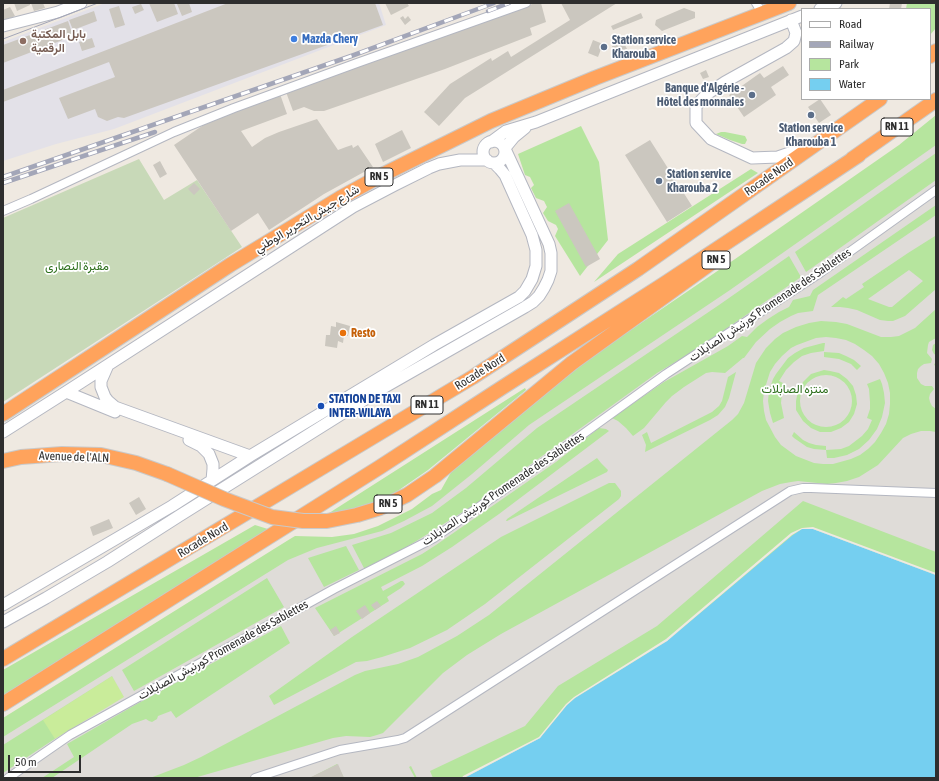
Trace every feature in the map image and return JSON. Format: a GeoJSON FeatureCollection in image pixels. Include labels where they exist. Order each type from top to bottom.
{"type":"FeatureCollection","features":[{"type":"Feature","properties":{"kind":"highway","name":"شارع جيش التحرير الوطني"},"geometry":{"type":"LineString","coordinates":[[3,414],[230,265],[367,183],[491,121],[759,8],[789,3]]}},
{"type":"Feature","properties":{"kind":"highway"},"geometry":{"type":"LineString","coordinates":[[838,129],[875,100]]}},
{"type":"Feature","properties":{"kind":"highway","name":"Rocade Nord"},"geometry":{"type":"LineString","coordinates":[[3,659],[473,377],[638,269],[879,100]]}},
{"type":"Feature","properties":{"kind":"highway","name":"Rocade Nord"},"geometry":{"type":"LineString","coordinates":[[167,474],[224,499],[272,517],[303,521],[327,520],[357,515],[380,508],[407,495],[435,476],[572,363],[671,293],[936,100]]}},
{"type":"Feature","properties":{"kind":"highway","name":"Rocade Nord"},"geometry":{"type":"LineString","coordinates":[[3,704],[380,467],[664,284],[859,155]]}},
{"type":"Feature","properties":{"kind":"highway","name":"Avenue de l'ALN"},"geometry":{"type":"LineString","coordinates":[[3,461],[21,457],[62,454],[101,455],[136,463],[167,474]]}},
{"type":"Feature","properties":{"kind":"street"},"geometry":{"type":"LineString","coordinates":[[3,26],[58,12],[81,3]]}},
{"type":"Feature","properties":{"kind":"street"},"geometry":{"type":"LineString","coordinates":[[3,211],[174,132],[234,108],[526,3]]}},
{"type":"Feature","properties":{"kind":"street"},"geometry":{"type":"LineString","coordinates":[[823,8],[836,3]]}},
{"type":"Feature","properties":{"kind":"street"},"geometry":{"type":"LineString","coordinates":[[3,605],[172,506],[250,456],[434,345],[519,297],[525,291],[535,271],[537,258],[535,243],[505,175],[500,169],[484,157],[485,146],[506,131],[536,122],[801,16]]}},
{"type":"Feature","properties":{"kind":"street"},"geometry":{"type":"LineString","coordinates":[[791,20],[796,33],[794,41],[786,48],[725,82],[707,94],[696,106],[696,123],[711,140],[752,158],[778,157],[801,150],[838,129]]}},
{"type":"Feature","properties":{"kind":"street"},"geometry":{"type":"LineString","coordinates":[[3,432],[325,224],[374,196],[439,164],[460,160],[500,162],[506,154],[505,149],[514,137],[536,122]]}},
{"type":"Feature","properties":{"kind":"street"},"geometry":{"type":"LineString","coordinates":[[3,622],[107,562],[383,388],[533,302],[544,288],[551,271],[551,253],[549,244],[505,149],[498,141],[491,142]]}},
{"type":"Feature","properties":{"kind":"street","name":"كورنيش الصابلات Promenade des Sablettes"},"geometry":{"type":"LineString","coordinates":[[8,778],[70,735],[334,589],[434,538],[554,455],[666,374],[820,273],[936,190]]}},
{"type":"Feature","properties":{"kind":"street"},"geometry":{"type":"LineString","coordinates":[[108,365],[101,381],[101,387],[105,397],[115,407],[250,456]]}},
{"type":"Feature","properties":{"kind":"street"},"geometry":{"type":"LineString","coordinates":[[66,392],[197,443],[209,454],[213,464],[212,480]]}},
{"type":"Feature","properties":{"kind":"street"},"geometry":{"type":"LineString","coordinates":[[255,778],[340,750],[405,738],[790,491],[807,488],[936,493]]}},
{"type":"Feature","properties":{"kind":"shaded area"},"geometry":{"type":"Polygon","coordinates":[[[105,3],[379,3],[386,25],[114,129],[56,144],[3,161],[3,42],[105,3]]]}},
{"type":"Feature","properties":{"kind":"shaded area"},"geometry":{"type":"Polygon","coordinates":[[[936,145],[936,153],[795,252],[806,272],[936,180],[936,205],[813,290],[810,296],[793,300],[789,307],[768,319],[747,337],[742,336],[728,346],[664,382],[612,418],[618,421],[633,436],[644,428],[666,402],[684,387],[706,373],[725,373],[744,358],[756,342],[770,329],[798,313],[813,311],[818,295],[936,215],[936,237],[935,236],[908,253],[862,284],[864,287],[846,299],[843,297],[831,307],[857,310],[880,320],[893,321],[905,316],[936,289],[936,309],[915,328],[899,336],[881,337],[847,324],[821,321],[796,327],[783,333],[766,348],[756,363],[744,403],[738,414],[732,420],[489,615],[457,636],[418,657],[398,664],[365,671],[355,675],[201,757],[150,778],[52,778],[132,724],[146,719],[152,722],[157,719],[158,716],[171,711],[176,718],[290,643],[281,626],[135,705],[67,744],[74,757],[42,778],[3,778],[3,773],[53,740],[124,697],[112,676],[3,745],[3,737],[288,560],[317,548],[382,531],[432,506],[529,425],[730,290],[936,145]],[[789,256],[719,305],[537,428],[466,488],[432,513],[391,533],[352,545],[365,570],[402,550],[477,503],[657,373],[694,351],[801,277],[789,256]],[[736,372],[728,377],[722,401],[719,406],[712,412],[651,443],[647,432],[642,435],[646,445],[645,452],[718,415],[725,407],[729,398],[736,372]],[[599,428],[556,462],[422,554],[315,608],[334,636],[389,601],[387,597],[405,584],[401,581],[383,591],[381,587],[422,566],[452,547],[499,514],[609,431],[599,428]],[[597,458],[506,521],[607,472],[608,470],[597,458]],[[609,483],[501,537],[352,637],[269,696],[274,705],[356,662],[367,661],[410,648],[447,630],[485,604],[619,499],[621,496],[621,491],[615,483],[609,483]],[[346,546],[308,558],[324,587],[359,570],[346,546]],[[267,578],[122,670],[134,691],[284,607],[267,578]]]}},
{"type":"Feature","properties":{"kind":"shaded area"},"geometry":{"type":"Polygon","coordinates":[[[909,270],[923,281],[892,307],[868,299],[909,270]]]}},
{"type":"Feature","properties":{"kind":"shaded area"},"geometry":{"type":"Polygon","coordinates":[[[826,337],[846,340],[864,350],[879,364],[888,383],[890,393],[889,414],[886,424],[875,442],[860,455],[833,464],[814,463],[796,456],[781,445],[766,420],[764,411],[764,391],[770,372],[775,364],[791,348],[816,338],[826,337]],[[825,343],[804,348],[788,358],[773,379],[769,391],[768,401],[773,423],[784,418],[781,403],[785,384],[779,381],[786,370],[802,356],[824,351],[825,343]],[[824,352],[824,357],[839,359],[851,364],[857,370],[861,366],[854,360],[839,353],[824,352]],[[824,370],[811,374],[803,382],[798,391],[796,410],[803,421],[811,428],[820,432],[831,432],[841,428],[849,422],[854,414],[857,404],[853,386],[839,373],[824,370]],[[880,379],[867,384],[869,389],[870,409],[867,418],[872,420],[868,429],[862,436],[849,446],[841,449],[826,450],[827,458],[847,455],[859,449],[869,440],[877,429],[882,417],[885,403],[880,379]],[[794,432],[792,436],[794,438],[807,447],[826,450],[826,446],[809,443],[794,432]]]}},
{"type":"Feature","properties":{"kind":"shaded area"},"geometry":{"type":"Polygon","coordinates":[[[936,338],[936,343],[933,345],[932,350],[936,355],[934,365],[936,366],[936,409],[932,406],[929,398],[934,389],[932,386],[925,386],[921,384],[917,378],[917,373],[921,366],[931,363],[932,359],[927,353],[928,345],[929,342],[936,338]]]}},
{"type":"Feature","properties":{"kind":"shaded area"},"geometry":{"type":"Polygon","coordinates":[[[821,375],[831,375],[845,382],[852,396],[852,406],[845,420],[831,427],[821,427],[811,423],[804,416],[800,406],[800,396],[804,386],[811,379],[821,375]]]}},
{"type":"Feature","properties":{"kind":"shaded area"},"geometry":{"type":"Polygon","coordinates":[[[921,431],[936,432],[936,552],[803,501],[657,626],[558,686],[525,726],[430,771],[433,778],[417,778],[411,766],[409,767],[415,778],[344,778],[337,764],[312,778],[194,778],[333,738],[346,736],[370,737],[383,733],[443,673],[467,655],[501,634],[762,491],[780,484],[791,482],[798,481],[827,484],[847,481],[859,477],[878,465],[903,438],[921,431]]]}},
{"type":"Feature","properties":{"kind":"green space"},"geometry":{"type":"Polygon","coordinates":[[[907,3],[936,3],[936,28],[931,34],[931,8],[906,8],[907,3]]]}},
{"type":"Feature","properties":{"kind":"green space","name":"منتزه الصابلات"},"geometry":{"type":"Polygon","coordinates":[[[936,115],[936,575],[813,529],[540,738],[464,778],[3,778],[3,718],[295,536],[332,537],[354,534],[378,526],[412,509],[432,494],[441,490],[454,467],[575,368],[899,145],[936,115]]]}},
{"type":"Feature","properties":{"kind":"green space"},"geometry":{"type":"Polygon","coordinates":[[[581,126],[599,162],[608,240],[580,276],[555,236],[558,229],[556,225],[548,221],[543,213],[547,207],[544,201],[536,198],[531,188],[534,185],[530,177],[525,175],[518,154],[581,126]]]}},
{"type":"Feature","properties":{"kind":"green space"},"geometry":{"type":"Polygon","coordinates":[[[721,132],[745,136],[747,140],[745,144],[742,144],[716,134],[721,132]]]}},
{"type":"Feature","properties":{"kind":"green space","name":"مقبرة النصارى"},"geometry":{"type":"Polygon","coordinates":[[[139,159],[164,200],[197,180],[242,247],[3,402],[3,218],[139,159]]]}},
{"type":"Feature","properties":{"kind":"green space"},"geometry":{"type":"Polygon","coordinates":[[[751,169],[758,173],[594,282],[618,254],[751,169]]]}},
{"type":"Feature","properties":{"kind":"green space"},"geometry":{"type":"Polygon","coordinates":[[[525,388],[526,390],[428,470],[399,490],[375,503],[350,511],[326,515],[525,388]]]}},
{"type":"Feature","properties":{"kind":"green space"},"geometry":{"type":"Polygon","coordinates":[[[255,525],[271,530],[3,698],[3,670],[255,525]]]}},
{"type":"Feature","properties":{"kind":"green space"},"geometry":{"type":"Polygon","coordinates":[[[112,676],[125,697],[55,739],[43,720],[112,676]]]}},
{"type":"Feature","properties":{"kind":"water"},"geometry":{"type":"Polygon","coordinates":[[[802,529],[813,529],[936,575],[936,778],[464,778],[540,738],[567,705],[575,698],[667,641],[802,529]]]}},
{"type":"Feature","properties":{"kind":"pier"},"geometry":{"type":"Polygon","coordinates":[[[813,527],[936,573],[936,575],[813,529],[802,529],[792,535],[667,641],[575,698],[567,705],[540,738],[462,778],[463,776],[539,737],[566,704],[574,697],[666,639],[791,533],[802,528],[813,527]]]}},
{"type":"Feature","properties":{"kind":"building"},"geometry":{"type":"Polygon","coordinates":[[[14,3],[30,3],[30,5],[17,11],[14,3]]]}},
{"type":"Feature","properties":{"kind":"building"},"geometry":{"type":"Polygon","coordinates":[[[31,3],[43,3],[45,8],[34,11],[31,3]]]}},
{"type":"Feature","properties":{"kind":"building"},"geometry":{"type":"Polygon","coordinates":[[[149,3],[174,3],[178,14],[157,22],[149,3]]]}},
{"type":"Feature","properties":{"kind":"building"},"geometry":{"type":"Polygon","coordinates":[[[189,3],[192,12],[182,16],[177,4],[189,3]]]}},
{"type":"Feature","properties":{"kind":"building"},"geometry":{"type":"Polygon","coordinates":[[[228,3],[375,3],[383,25],[124,118],[118,117],[107,121],[98,117],[95,109],[68,119],[59,98],[115,77],[109,62],[3,102],[3,90],[228,3]]]}},
{"type":"Feature","properties":{"kind":"building"},"geometry":{"type":"Polygon","coordinates":[[[385,3],[407,3],[409,6],[391,15],[385,3]]]}},
{"type":"Feature","properties":{"kind":"building"},"geometry":{"type":"Polygon","coordinates":[[[535,3],[541,3],[546,22],[530,28],[532,35],[445,69],[324,111],[314,111],[304,107],[293,111],[286,92],[296,86],[535,3]]]}},
{"type":"Feature","properties":{"kind":"building"},"geometry":{"type":"Polygon","coordinates":[[[561,3],[617,3],[465,98],[439,126],[424,112],[450,84],[491,58],[492,61],[508,51],[511,57],[570,20],[561,3]]]}},
{"type":"Feature","properties":{"kind":"building"},"geometry":{"type":"Polygon","coordinates":[[[890,3],[902,3],[901,8],[889,8],[890,3]]]}},
{"type":"Feature","properties":{"kind":"building"},"geometry":{"type":"Polygon","coordinates":[[[141,4],[144,10],[135,14],[132,7],[141,4]]]}},
{"type":"Feature","properties":{"kind":"building"},"geometry":{"type":"Polygon","coordinates":[[[119,6],[125,25],[115,28],[109,9],[119,6]]]}},
{"type":"Feature","properties":{"kind":"building"},"geometry":{"type":"Polygon","coordinates":[[[10,7],[15,16],[3,22],[3,10],[10,7]]]}},
{"type":"Feature","properties":{"kind":"building"},"geometry":{"type":"Polygon","coordinates":[[[684,8],[695,12],[695,18],[662,31],[655,25],[656,20],[684,8]]]}},
{"type":"Feature","properties":{"kind":"building"},"geometry":{"type":"Polygon","coordinates":[[[94,11],[97,21],[73,30],[69,20],[94,11]]]}},
{"type":"Feature","properties":{"kind":"building"},"geometry":{"type":"Polygon","coordinates":[[[641,13],[643,18],[613,30],[611,26],[641,13]]]}},
{"type":"Feature","properties":{"kind":"building"},"geometry":{"type":"Polygon","coordinates":[[[403,16],[405,19],[408,16],[411,20],[405,25],[400,18],[403,16]]]}},
{"type":"Feature","properties":{"kind":"building"},"geometry":{"type":"Polygon","coordinates":[[[68,21],[73,36],[3,63],[3,45],[68,21]]]}},
{"type":"Feature","properties":{"kind":"building"},"geometry":{"type":"Polygon","coordinates":[[[92,38],[95,47],[82,51],[79,42],[92,38]]]}},
{"type":"Feature","properties":{"kind":"building"},"geometry":{"type":"Polygon","coordinates":[[[593,40],[603,44],[598,57],[588,53],[593,40]]]}},
{"type":"Feature","properties":{"kind":"building"},"geometry":{"type":"Polygon","coordinates":[[[623,41],[627,49],[615,54],[612,46],[623,41]]]}},
{"type":"Feature","properties":{"kind":"building","name":"Banque d'Algérie - Hôtel des monnaies"},"geometry":{"type":"Polygon","coordinates":[[[783,66],[789,75],[771,87],[776,95],[744,117],[729,95],[760,73],[764,78],[783,66]]]}},
{"type":"Feature","properties":{"kind":"building"},"geometry":{"type":"Polygon","coordinates":[[[706,70],[709,77],[703,79],[700,73],[706,70]]]}},
{"type":"Feature","properties":{"kind":"building"},"geometry":{"type":"Polygon","coordinates":[[[280,94],[287,114],[241,131],[252,147],[265,138],[317,119],[338,150],[352,145],[353,148],[358,145],[373,167],[324,194],[269,230],[258,213],[231,231],[174,145],[205,123],[280,94]]]}},
{"type":"Feature","properties":{"kind":"building"},"geometry":{"type":"Polygon","coordinates":[[[821,100],[831,115],[819,123],[808,107],[821,100]]]}},
{"type":"Feature","properties":{"kind":"building"},"geometry":{"type":"Polygon","coordinates":[[[402,130],[411,148],[383,162],[375,144],[402,130]]]}},
{"type":"Feature","properties":{"kind":"building","name":"Station service Kharouba 2"},"geometry":{"type":"Polygon","coordinates":[[[650,140],[692,206],[667,222],[625,155],[650,140]]]}},
{"type":"Feature","properties":{"kind":"building"},"geometry":{"type":"Polygon","coordinates":[[[160,161],[167,174],[160,178],[153,165],[160,161]]]}},
{"type":"Feature","properties":{"kind":"building"},"geometry":{"type":"Polygon","coordinates":[[[194,183],[200,189],[194,195],[188,189],[194,183]]]}},
{"type":"Feature","properties":{"kind":"building"},"geometry":{"type":"Polygon","coordinates":[[[569,203],[600,259],[586,267],[555,211],[569,203]]]}},
{"type":"Feature","properties":{"kind":"building"},"geometry":{"type":"Polygon","coordinates":[[[336,322],[350,326],[348,336],[344,335],[343,343],[338,341],[337,348],[325,346],[326,335],[330,335],[331,326],[336,327],[336,322]]]}},
{"type":"Feature","properties":{"kind":"building"},"geometry":{"type":"Polygon","coordinates":[[[139,497],[146,509],[136,515],[129,503],[139,497]]]}},
{"type":"Feature","properties":{"kind":"building"},"geometry":{"type":"Polygon","coordinates":[[[109,519],[113,528],[93,536],[90,527],[109,519]]]}},
{"type":"Feature","properties":{"kind":"building"},"geometry":{"type":"Polygon","coordinates":[[[377,601],[381,606],[375,610],[371,605],[377,601]]]}},
{"type":"Feature","properties":{"kind":"building"},"geometry":{"type":"Polygon","coordinates":[[[365,605],[370,613],[362,619],[356,611],[365,605]]]}},
{"type":"Feature","properties":{"kind":"building"},"geometry":{"type":"Polygon","coordinates":[[[336,626],[340,633],[334,636],[330,630],[336,626]]]}},
{"type":"Feature","properties":{"kind":"building"},"geometry":{"type":"Polygon","coordinates":[[[338,764],[344,778],[309,778],[338,764]]]}},
{"type":"Feature","properties":{"kind":"tram line"},"geometry":{"type":"LineString","coordinates":[[3,39],[98,3]]}},
{"type":"Feature","properties":{"kind":"railway"},"geometry":{"type":"LineString","coordinates":[[3,177],[354,55],[494,3]]}},
{"type":"Feature","properties":{"kind":"railway"},"geometry":{"type":"LineString","coordinates":[[488,11],[509,3]]}},
{"type":"Feature","properties":{"kind":"railway"},"geometry":{"type":"LineString","coordinates":[[3,183],[155,132]]}},
{"type":"Feature","properties":{"kind":"place","name":"Mazda Chery"},"geometry":{"type":"Point","coordinates":[294,39]}},
{"type":"Feature","properties":{"kind":"place","name":"بابل المكتبة الرقمية"},"geometry":{"type":"Point","coordinates":[23,41]}},
{"type":"Feature","properties":{"kind":"place","name":"Station service Kharouba"},"geometry":{"type":"Point","coordinates":[604,47]}},
{"type":"Feature","properties":{"kind":"place","name":"Banque d'Algérie - Hôtel des monnaies"},"geometry":{"type":"Point","coordinates":[752,95]}},
{"type":"Feature","properties":{"kind":"place","name":"Station service Kharouba 1"},"geometry":{"type":"Point","coordinates":[811,115]}},
{"type":"Feature","properties":{"kind":"place","name":"Station service Kharouba 2"},"geometry":{"type":"Point","coordinates":[659,181]}},
{"type":"Feature","properties":{"kind":"place","name":"Resto"},"geometry":{"type":"Point","coordinates":[343,333]}},
{"type":"Feature","properties":{"kind":"place","name":"STATION DE TAXI INTER-WILAYA"},"geometry":{"type":"Point","coordinates":[321,406]}}]}
